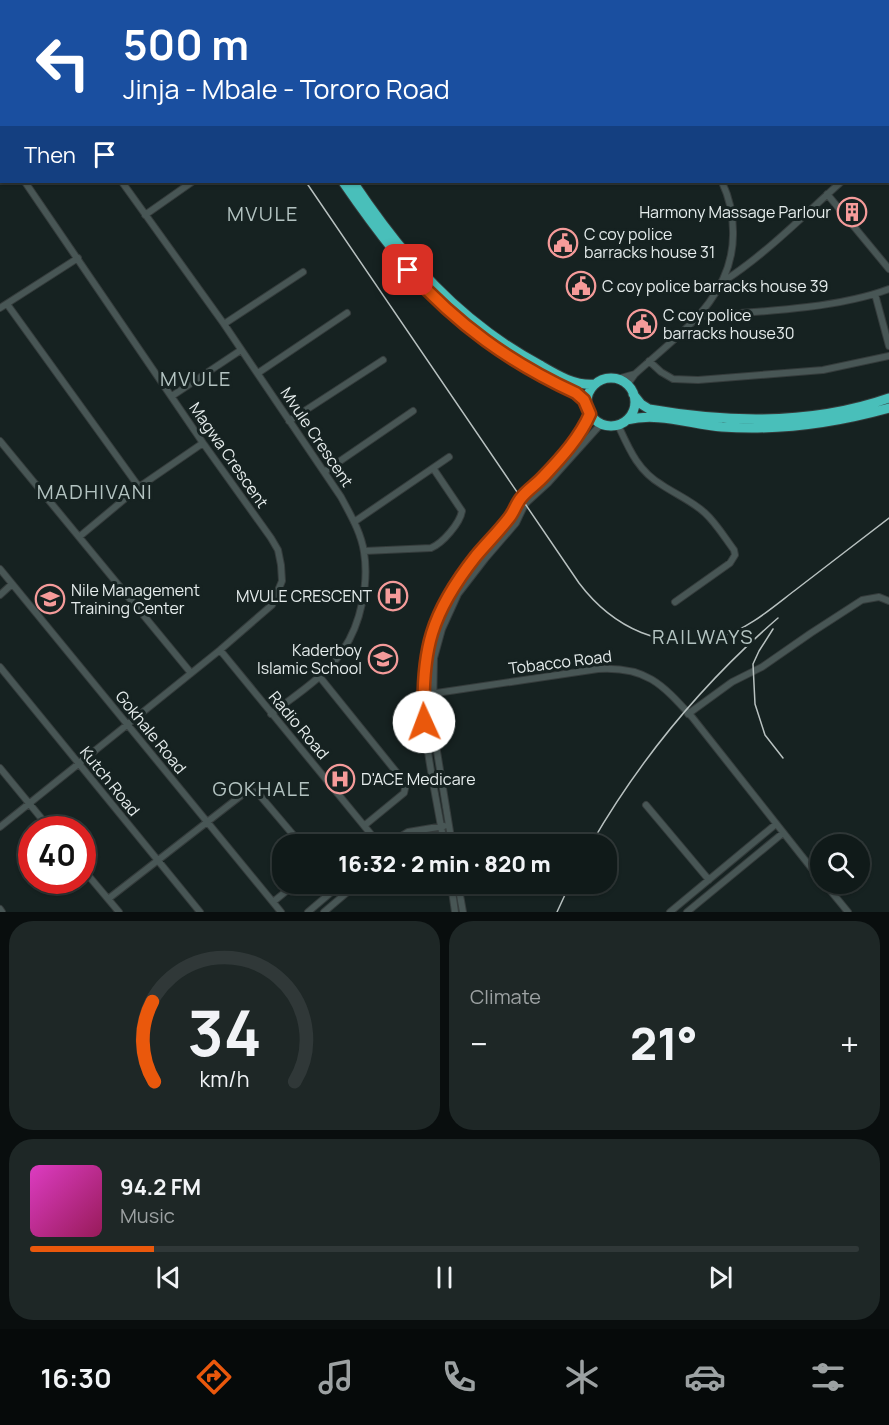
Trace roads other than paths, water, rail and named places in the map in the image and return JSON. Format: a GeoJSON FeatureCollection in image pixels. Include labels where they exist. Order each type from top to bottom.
{"type":"FeatureCollection","features":[{"type":"Feature","properties":{"kind":"highway"},"geometry":{"type":"LineString","coordinates":[[344,183],[397,258],[442,307],[490,346],[546,380],[576,393],[584,400],[588,409],[601,424],[622,423],[647,417],[703,425],[759,428],[828,423],[889,408]]}},
{"type":"Feature","properties":{"kind":"highway"},"geometry":{"type":"LineString","coordinates":[[354,183],[402,251],[468,318],[510,348],[549,371],[577,384],[595,384]]}},
{"type":"Feature","properties":{"kind":"highway"},"geometry":{"type":"LineString","coordinates":[[588,409],[590,390],[595,384],[602,380],[617,379],[627,385],[641,404],[649,409],[688,415],[743,419],[791,418],[824,414],[889,398]]}},
{"type":"Feature","properties":{"kind":"highway"},"geometry":{"type":"LineString","coordinates":[[622,423],[633,411],[633,394]]}},
{"type":"Feature","properties":{"kind":"street","name":"Magwa Crescent"},"geometry":{"type":"LineString","coordinates":[[0,828],[220,650],[272,605],[282,582],[278,550],[271,538],[203,443],[26,183]]}},
{"type":"Feature","properties":{"kind":"street","name":"Mvule Crescent"},"geometry":{"type":"LineString","coordinates":[[123,183],[224,324],[341,497],[354,522],[364,551],[364,590],[344,650],[319,676],[272,714]]}},
{"type":"Feature","properties":{"kind":"street"},"geometry":{"type":"LineString","coordinates":[[145,215],[191,183]]}},
{"type":"Feature","properties":{"kind":"street"},"geometry":{"type":"LineString","coordinates":[[627,385],[634,374],[698,316],[724,282],[734,237],[730,206],[722,183]]}},
{"type":"Feature","properties":{"kind":"street"},"geometry":{"type":"LineString","coordinates":[[724,282],[746,267],[840,183]]}},
{"type":"Feature","properties":{"kind":"street"},"geometry":{"type":"LineString","coordinates":[[827,194],[889,269]]}},
{"type":"Feature","properties":{"kind":"street"},"geometry":{"type":"LineString","coordinates":[[0,308],[78,258]]}},
{"type":"Feature","properties":{"kind":"street"},"geometry":{"type":"LineString","coordinates":[[224,324],[303,272]]}},
{"type":"Feature","properties":{"kind":"street"},"geometry":{"type":"LineString","coordinates":[[698,316],[817,305],[875,294],[889,289]]}},
{"type":"Feature","properties":{"kind":"street"},"geometry":{"type":"LineString","coordinates":[[875,294],[889,346]]}},
{"type":"Feature","properties":{"kind":"street"},"geometry":{"type":"LineString","coordinates":[[7,304],[139,487]]}},
{"type":"Feature","properties":{"kind":"street"},"geometry":{"type":"LineString","coordinates":[[258,373],[347,313]]}},
{"type":"Feature","properties":{"kind":"street"},"geometry":{"type":"LineString","coordinates":[[172,396],[241,350]]}},
{"type":"Feature","properties":{"kind":"street"},"geometry":{"type":"LineString","coordinates":[[649,361],[667,376],[689,380],[803,373],[889,356]]}},
{"type":"Feature","properties":{"kind":"street"},"geometry":{"type":"LineString","coordinates":[[290,421],[383,360]]}},
{"type":"Feature","properties":{"kind":"street"},"geometry":{"type":"LineString","coordinates":[[617,379],[634,374]]}},
{"type":"Feature","properties":{"kind":"street"},"geometry":{"type":"LineString","coordinates":[[443,834],[424,722],[424,670],[431,631],[446,598],[477,555],[510,517],[520,498],[544,476],[583,430],[588,409]]}},
{"type":"Feature","properties":{"kind":"street"},"geometry":{"type":"LineString","coordinates":[[324,472],[413,411]]}},
{"type":"Feature","properties":{"kind":"street"},"geometry":{"type":"LineString","coordinates":[[622,423],[634,460],[657,482],[690,500],[707,515],[734,550],[735,555],[730,563],[675,602]]}},
{"type":"Feature","properties":{"kind":"street"},"geometry":{"type":"LineString","coordinates":[[451,834],[435,739],[432,674],[435,651],[446,619],[458,594],[516,524],[525,504],[548,483],[601,424]]}},
{"type":"Feature","properties":{"kind":"street"},"geometry":{"type":"LineString","coordinates":[[0,441],[191,673]]}},
{"type":"Feature","properties":{"kind":"street"},"geometry":{"type":"LineString","coordinates":[[79,537],[139,487],[203,443]]}},
{"type":"Feature","properties":{"kind":"street"},"geometry":{"type":"LineString","coordinates":[[354,522],[449,458]]}},
{"type":"Feature","properties":{"kind":"street"},"geometry":{"type":"LineString","coordinates":[[364,551],[431,548],[439,543],[459,520],[462,511],[433,468]]}},
{"type":"Feature","properties":{"kind":"street","name":"Gokhale Road"},"geometry":{"type":"LineString","coordinates":[[0,570],[281,912]]}},
{"type":"Feature","properties":{"kind":"street"},"geometry":{"type":"LineString","coordinates":[[0,595],[12,584]]}},
{"type":"Feature","properties":{"kind":"street"},"geometry":{"type":"LineString","coordinates":[[688,714],[726,686],[762,667],[862,600],[879,597],[889,601]]}},
{"type":"Feature","properties":{"kind":"street","name":"Radio Road"},"geometry":{"type":"LineString","coordinates":[[220,650],[372,834]]}},
{"type":"Feature","properties":{"kind":"street","name":"Kutch Road"},"geometry":{"type":"LineString","coordinates":[[0,667],[200,912]]}},
{"type":"Feature","properties":{"kind":"street","name":"Tobacco Road"},"geometry":{"type":"LineString","coordinates":[[423,695],[598,669],[628,669],[650,677],[660,684],[688,714],[810,867]]}},
{"type":"Feature","properties":{"kind":"street"},"geometry":{"type":"LineString","coordinates":[[319,676],[405,781],[404,793],[365,825]]}},
{"type":"Feature","properties":{"kind":"street"},"geometry":{"type":"LineString","coordinates":[[0,768],[39,816]]}},
{"type":"Feature","properties":{"kind":"street"},"geometry":{"type":"LineString","coordinates":[[108,899],[247,791],[256,792],[292,834]]}},
{"type":"Feature","properties":{"kind":"street"},"geometry":{"type":"LineString","coordinates":[[646,805],[709,880]]}},
{"type":"Feature","properties":{"kind":"street"},"geometry":{"type":"LineString","coordinates":[[670,912],[776,824]]}},
{"type":"Feature","properties":{"kind":"street"},"geometry":{"type":"LineString","coordinates":[[405,834],[450,825]]}},
{"type":"Feature","properties":{"kind":"street"},"geometry":{"type":"LineString","coordinates":[[687,912],[783,833]]}},
{"type":"Feature","properties":{"kind":"street"},"geometry":{"type":"LineString","coordinates":[[723,868],[730,876]]}},
{"type":"Feature","properties":{"kind":"street"},"geometry":{"type":"LineString","coordinates":[[96,885],[119,912]]}},
{"type":"Feature","properties":{"kind":"street"},"geometry":{"type":"LineString","coordinates":[[695,892],[702,900]]}},
{"type":"Feature","properties":{"kind":"street"},"geometry":{"type":"LineString","coordinates":[[273,902],[283,894]]}},
{"type":"Feature","properties":{"kind":"street"},"geometry":{"type":"LineString","coordinates":[[308,912],[329,894]]}},
{"type":"Feature","properties":{"kind":"street"},"geometry":{"type":"LineString","coordinates":[[324,912],[345,894]]}},
{"type":"Feature","properties":{"kind":"street"},"geometry":{"type":"LineString","coordinates":[[452,894],[455,912]]}},
{"type":"Feature","properties":{"kind":"street"},"geometry":{"type":"LineString","coordinates":[[460,894],[463,912]]}},
{"type":"Feature","properties":{"kind":"street"},"geometry":{"type":"LineString","coordinates":[[833,894],[848,912]]}},
{"type":"Feature","properties":{"kind":"railway"},"geometry":{"type":"LineString","coordinates":[[307,183],[579,583],[608,613],[624,624],[660,638],[679,641],[699,641],[731,633],[751,623],[889,518]]}},
{"type":"Feature","properties":{"kind":"railway"},"geometry":{"type":"LineString","coordinates":[[597,834],[630,782],[675,724],[724,669],[778,618]]}},
{"type":"Feature","properties":{"kind":"railway"},"geometry":{"type":"LineString","coordinates":[[773,629],[753,664],[755,704],[765,735],[783,758]]}},
{"type":"Feature","properties":{"kind":"railway"},"geometry":{"type":"LineString","coordinates":[[557,912],[565,894]]}},
{"type":"Feature","properties":{"kind":"place","name":"Harmony Massage Parlour"},"geometry":{"type":"Point","coordinates":[852,212]}},
{"type":"Feature","properties":{"kind":"place","name":"C coy police barracks house 31"},"geometry":{"type":"Point","coordinates":[563,243]}},
{"type":"Feature","properties":{"kind":"place","name":"C coy police barracks house 39"},"geometry":{"type":"Point","coordinates":[581,286]}},
{"type":"Feature","properties":{"kind":"place","name":"C coy police barracks house30"},"geometry":{"type":"Point","coordinates":[642,324]}},
{"type":"Feature","properties":{"kind":"place","name":"MVULE CRESCENT"},"geometry":{"type":"Point","coordinates":[393,596]}},
{"type":"Feature","properties":{"kind":"place","name":"Nile Management Training Center"},"geometry":{"type":"Point","coordinates":[50,599]}},
{"type":"Feature","properties":{"kind":"place","name":"Kaderboy Islamic School"},"geometry":{"type":"Point","coordinates":[383,659]}},
{"type":"Feature","properties":{"kind":"place","name":"D'ACE Medicare"},"geometry":{"type":"Point","coordinates":[340,779]}},
{"type":"Feature","properties":{"kind":"district","name":"MVULE"},"geometry":{"type":"Point","coordinates":[263,213]}},
{"type":"Feature","properties":{"kind":"district","name":"MVULE"},"geometry":{"type":"Point","coordinates":[196,378]}},
{"type":"Feature","properties":{"kind":"district","name":"MADHIVANI"},"geometry":{"type":"Point","coordinates":[95,491]}},
{"type":"Feature","properties":{"kind":"district","name":"RAILWAYS"},"geometry":{"type":"Point","coordinates":[703,636]}},
{"type":"Feature","properties":{"kind":"district","name":"GOKHALE"},"geometry":{"type":"Point","coordinates":[262,788]}}]}
